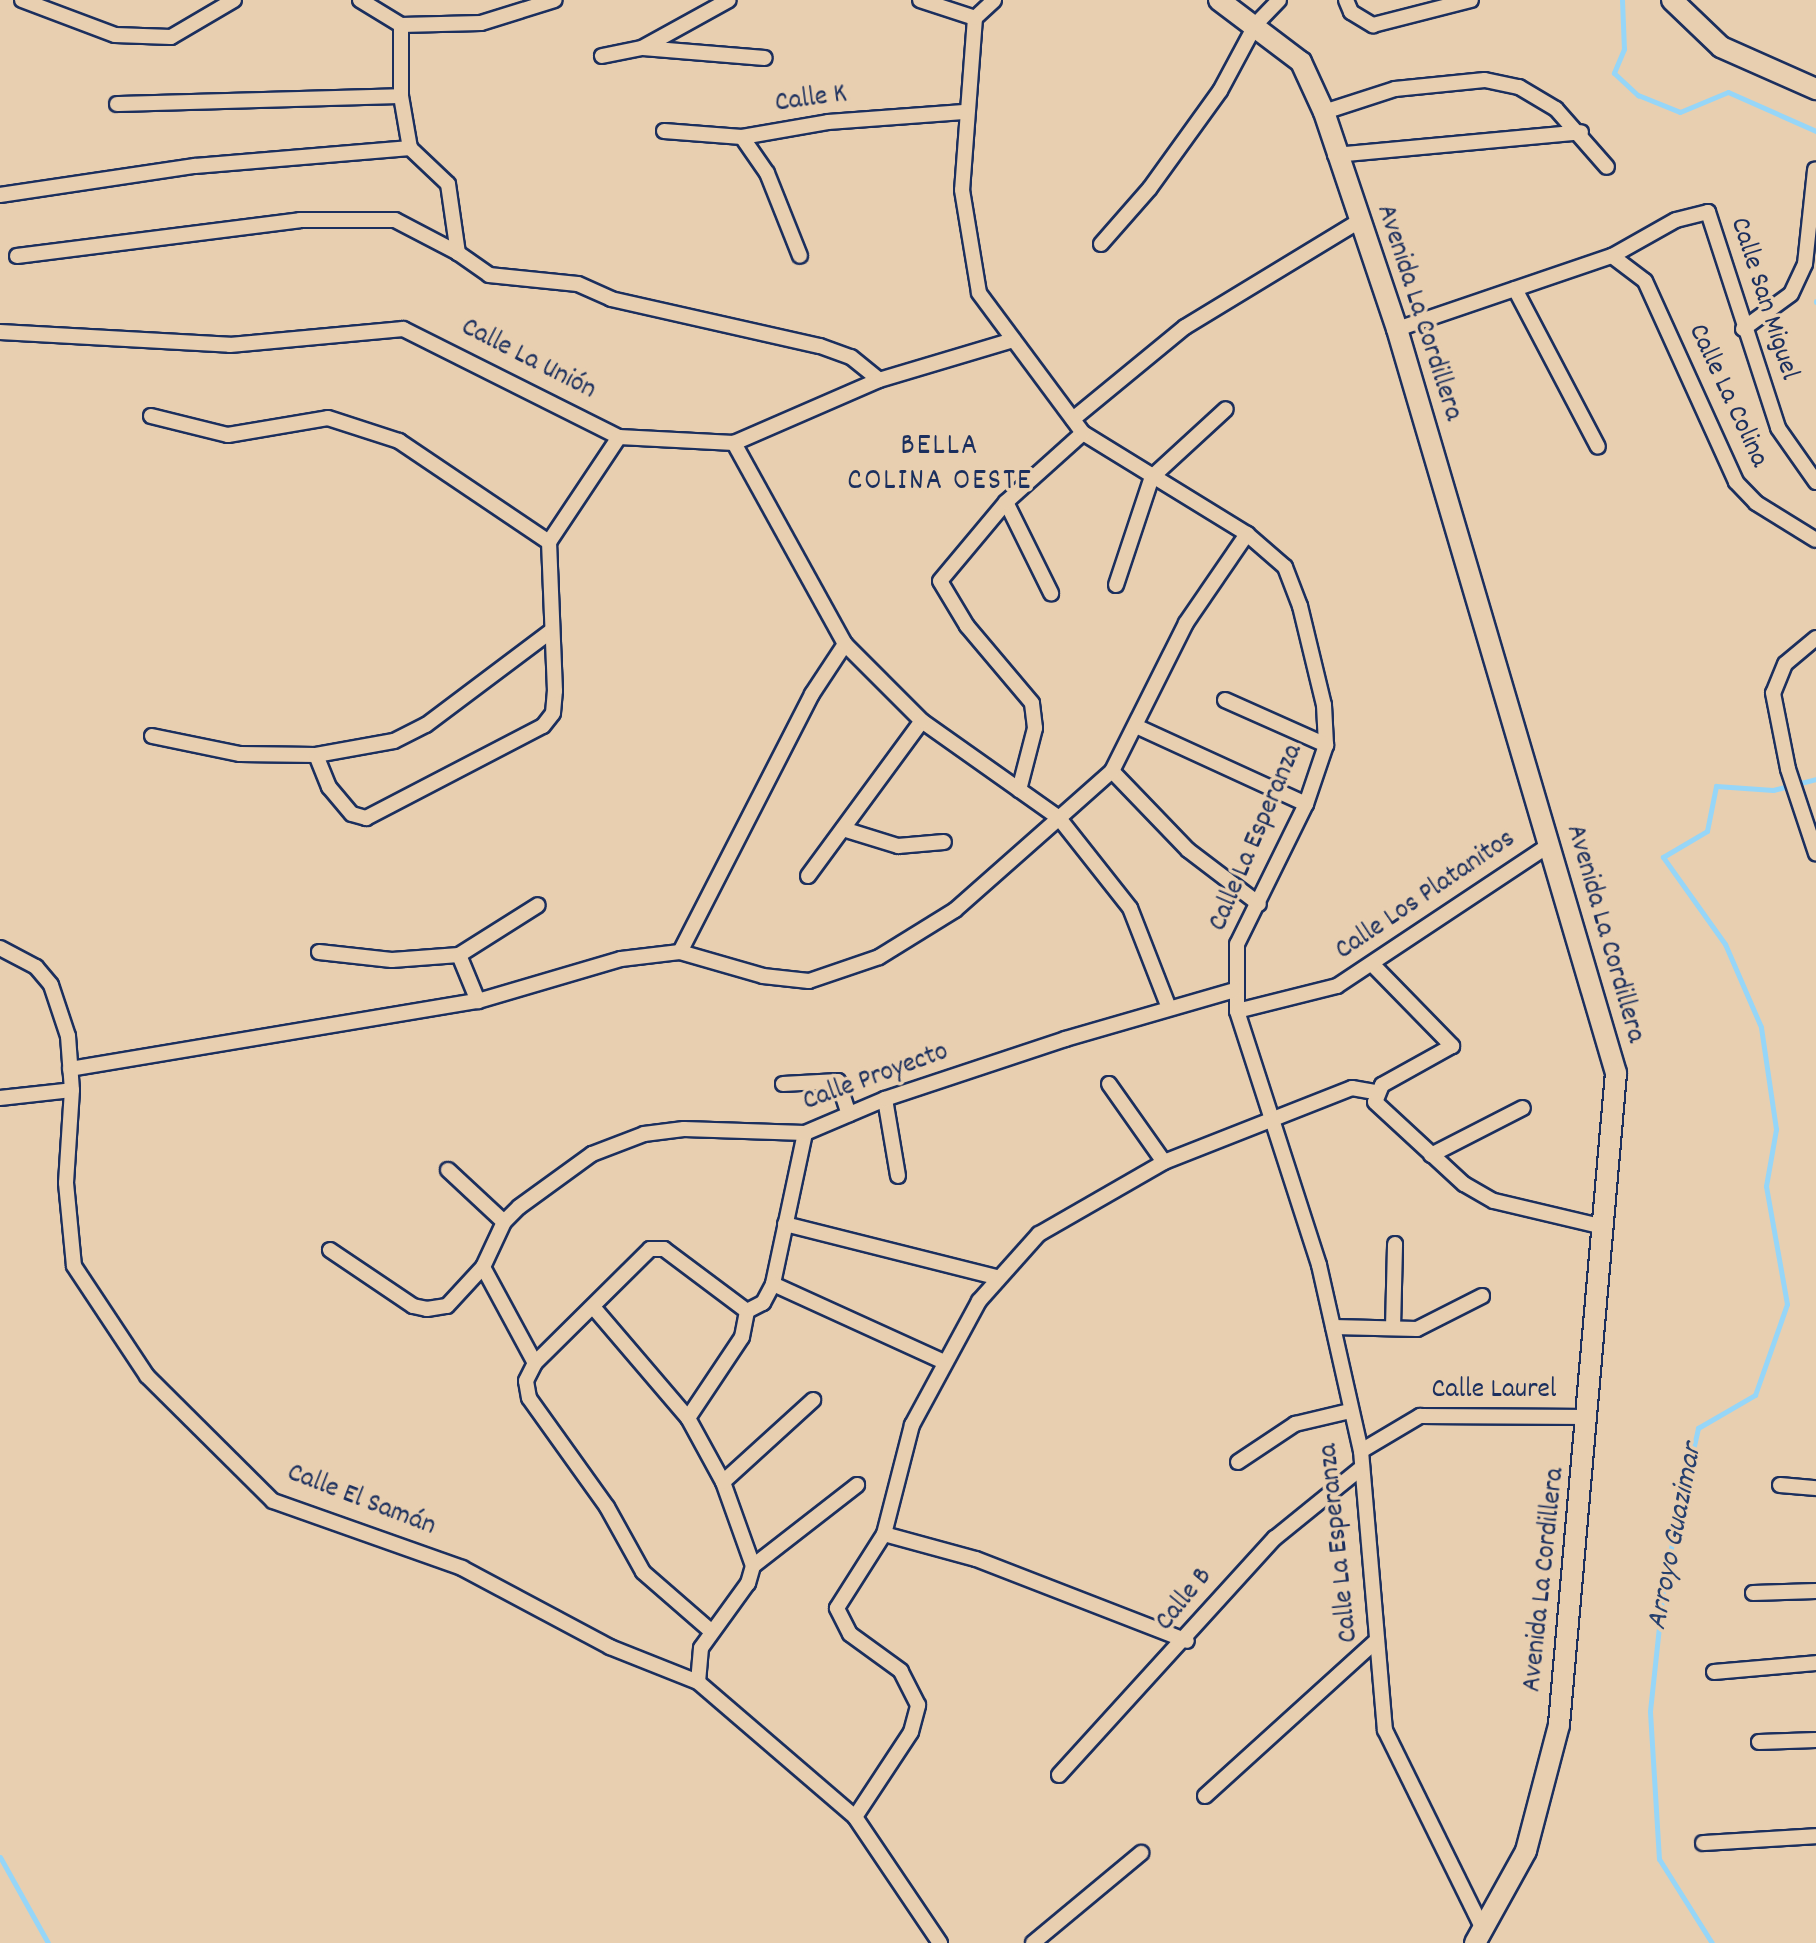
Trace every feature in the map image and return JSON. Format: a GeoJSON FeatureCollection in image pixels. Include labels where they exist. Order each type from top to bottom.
{"type":"FeatureCollection","features":[{"type":"Feature","properties":{"kind":"main road","name":"Avenida La Cordillera"},"geometry":{"type":"LineString","coordinates":[[1219,0],[1256,24],[1301,62],[1324,112],[1335,155],[1397,329],[1616,1073],[1589,1417],[1559,1725],[1526,1851],[1479,1937]]}},
{"type":"Feature","properties":{"kind":"main road"},"geometry":{"type":"LineString","coordinates":[[1672,0],[1721,47],[1816,89]]}},
{"type":"Feature","properties":{"kind":"street"},"geometry":{"type":"LineString","coordinates":[[22,0],[115,35],[171,37],[234,0]]}},
{"type":"Feature","properties":{"kind":"street"},"geometry":{"type":"LineString","coordinates":[[364,1],[401,25],[481,23],[555,0]]}},
{"type":"Feature","properties":{"kind":"street"},"geometry":{"type":"LineString","coordinates":[[642,48],[729,0]]}},
{"type":"Feature","properties":{"kind":"street"},"geometry":{"type":"LineString","coordinates":[[920,0],[975,18],[994,0]]}},
{"type":"Feature","properties":{"kind":"street"},"geometry":{"type":"LineString","coordinates":[[1101,244],[1150,188],[1220,91],[1256,24],[1279,0]]}},
{"type":"Feature","properties":{"kind":"street"},"geometry":{"type":"LineString","coordinates":[[1346,0],[1351,12],[1373,25],[1471,0]]}},
{"type":"Feature","properties":{"kind":"street","name":"Calle La Esperanza"},"geometry":{"type":"LineString","coordinates":[[975,18],[964,112],[962,190],[979,293],[1083,433],[1247,534],[1285,567],[1300,606],[1324,705],[1326,745],[1306,804],[1237,944],[1237,1011],[1275,1115],[1333,1327],[1361,1451],[1377,1640],[1392,1755],[1479,1937]]}},
{"type":"Feature","properties":{"kind":"street"},"geometry":{"type":"LineString","coordinates":[[401,25],[401,96],[410,148],[448,184],[458,253]]}},
{"type":"Feature","properties":{"kind":"street"},"geometry":{"type":"LineString","coordinates":[[602,56],[642,48],[765,58]]}},
{"type":"Feature","properties":{"kind":"street"},"geometry":{"type":"LineString","coordinates":[[1324,112],[1395,89],[1485,80],[1519,87],[1581,132],[1607,167]]}},
{"type":"Feature","properties":{"kind":"street"},"geometry":{"type":"LineString","coordinates":[[117,104],[401,96]]}},
{"type":"Feature","properties":{"kind":"street","name":"Calle K"},"geometry":{"type":"LineString","coordinates":[[664,131],[742,137],[828,122],[964,112]]}},
{"type":"Feature","properties":{"kind":"street"},"geometry":{"type":"LineString","coordinates":[[1335,155],[1581,132]]}},
{"type":"Feature","properties":{"kind":"street"},"geometry":{"type":"LineString","coordinates":[[742,137],[767,173],[800,256]]}},
{"type":"Feature","properties":{"kind":"street"},"geometry":{"type":"LineString","coordinates":[[0,195],[195,166],[410,148]]}},
{"type":"Feature","properties":{"kind":"street"},"geometry":{"type":"LineString","coordinates":[[1743,329],[1791,294],[1805,264],[1815,170]]}},
{"type":"Feature","properties":{"kind":"street","name":"Calle San Miguel"},"geometry":{"type":"LineString","coordinates":[[1397,329],[1612,256],[1666,225],[1708,212],[1743,329],[1778,428],[1816,482]]}},
{"type":"Feature","properties":{"kind":"street"},"geometry":{"type":"LineString","coordinates":[[17,256],[300,220],[395,220],[458,253],[489,275],[578,284],[611,299],[820,346],[851,357],[879,380]]}},
{"type":"Feature","properties":{"kind":"street"},"geometry":{"type":"LineString","coordinates":[[1073,419],[1185,327],[1359,221]]}},
{"type":"Feature","properties":{"kind":"street","name":"Calle La Colina"},"geometry":{"type":"LineString","coordinates":[[1612,256],[1645,281],[1736,482],[1756,503],[1816,540]]}},
{"type":"Feature","properties":{"kind":"street"},"geometry":{"type":"LineString","coordinates":[[1515,289],[1598,447]]}},
{"type":"Feature","properties":{"kind":"street","name":"Calle La Unión"},"geometry":{"type":"LineString","coordinates":[[0,332],[230,345],[403,329],[619,437],[734,443],[879,380],[1013,340]]}},
{"type":"Feature","properties":{"kind":"street"},"geometry":{"type":"LineString","coordinates":[[1116,585],[1152,477],[1226,409]]}},
{"type":"Feature","properties":{"kind":"street"},"geometry":{"type":"LineString","coordinates":[[151,416],[228,435],[328,418],[399,441],[549,542]]}},
{"type":"Feature","properties":{"kind":"street"},"geometry":{"type":"LineString","coordinates":[[1019,790],[1035,728],[1032,703],[967,626],[940,581],[1006,502],[1083,433]]}},
{"type":"Feature","properties":{"kind":"street"},"geometry":{"type":"LineString","coordinates":[[316,755],[329,787],[352,814],[366,818],[390,809],[543,726],[553,713],[555,691],[550,632],[549,542],[619,437]]}},
{"type":"Feature","properties":{"kind":"street"},"geometry":{"type":"LineString","coordinates":[[734,443],[845,644],[922,721],[1059,818],[1130,908],[1169,1008]]}},
{"type":"Feature","properties":{"kind":"street"},"geometry":{"type":"LineString","coordinates":[[1006,502],[1051,593]]}},
{"type":"Feature","properties":{"kind":"street"},"geometry":{"type":"LineString","coordinates":[[70,1069],[478,1001],[621,959],[680,952],[763,976],[809,981],[879,957],[955,910],[1112,771],[1138,727],[1186,623],[1247,534]]}},
{"type":"Feature","properties":{"kind":"street"},"geometry":{"type":"LineString","coordinates":[[152,736],[240,754],[316,755],[394,741],[426,725],[550,632]]}},
{"type":"Feature","properties":{"kind":"street"},"geometry":{"type":"LineString","coordinates":[[1816,638],[1776,677],[1773,693],[1788,769],[1816,853]]}},
{"type":"Feature","properties":{"kind":"street"},"geometry":{"type":"LineString","coordinates":[[680,952],[812,694],[845,644]]}},
{"type":"Feature","properties":{"kind":"street"},"geometry":{"type":"LineString","coordinates":[[1225,700],[1326,745]]}},
{"type":"Feature","properties":{"kind":"street"},"geometry":{"type":"LineString","coordinates":[[808,876],[922,721]]}},
{"type":"Feature","properties":{"kind":"street"},"geometry":{"type":"LineString","coordinates":[[1138,727],[1306,804]]}},
{"type":"Feature","properties":{"kind":"street"},"geometry":{"type":"LineString","coordinates":[[1112,771],[1188,850],[1259,904]]}},
{"type":"Feature","properties":{"kind":"street"},"geometry":{"type":"LineString","coordinates":[[843,829],[898,846],[944,842]]}},
{"type":"Feature","properties":{"kind":"street","name":"Calle Los Platanitos"},"geometry":{"type":"LineString","coordinates":[[1237,1011],[1337,986],[1374,966],[1549,845]]}},
{"type":"Feature","properties":{"kind":"street"},"geometry":{"type":"LineString","coordinates":[[319,952],[392,960],[459,955],[538,905]]}},
{"type":"Feature","properties":{"kind":"street","name":"Calle El Samán"},"geometry":{"type":"LineString","coordinates":[[0,948],[36,967],[51,985],[72,1090],[66,1183],[74,1266],[147,1376],[273,1501],[462,1568],[610,1647],[698,1682],[855,1817],[940,1943]]}},
{"type":"Feature","properties":{"kind":"street"},"geometry":{"type":"LineString","coordinates":[[459,955],[478,1001]]}},
{"type":"Feature","properties":{"kind":"street"},"geometry":{"type":"LineString","coordinates":[[855,1817],[917,1717],[909,1681],[850,1634],[837,1608],[884,1534],[912,1425],[942,1361],[996,1277],[1039,1234],[1164,1162],[1275,1115],[1352,1088],[1375,1092],[1452,1046],[1374,966]]}},
{"type":"Feature","properties":{"kind":"street","name":"Calle Proyecto"},"geometry":{"type":"LineString","coordinates":[[330,1250],[413,1306],[427,1309],[447,1306],[483,1267],[504,1222],[592,1154],[644,1134],[805,1133],[885,1099],[1169,1008],[1235,990]]}},
{"type":"Feature","properties":{"kind":"street"},"geometry":{"type":"LineString","coordinates":[[783,1084],[838,1081],[849,1114]]}},
{"type":"Feature","properties":{"kind":"street"},"geometry":{"type":"LineString","coordinates":[[1109,1084],[1164,1162]]}},
{"type":"Feature","properties":{"kind":"street"},"geometry":{"type":"LineString","coordinates":[[0,1098],[72,1090]]}},
{"type":"Feature","properties":{"kind":"street"},"geometry":{"type":"LineString","coordinates":[[1375,1092],[1375,1102],[1431,1155],[1494,1201],[1604,1227]]}},
{"type":"Feature","properties":{"kind":"street"},"geometry":{"type":"LineString","coordinates":[[885,1099],[898,1176]]}},
{"type":"Feature","properties":{"kind":"street"},"geometry":{"type":"LineString","coordinates":[[1431,1155],[1523,1108]]}},
{"type":"Feature","properties":{"kind":"street"},"geometry":{"type":"LineString","coordinates":[[747,1311],[763,1303],[773,1284],[805,1133]]}},
{"type":"Feature","properties":{"kind":"street"},"geometry":{"type":"LineString","coordinates":[[448,1170],[504,1222]]}},
{"type":"Feature","properties":{"kind":"street"},"geometry":{"type":"LineString","coordinates":[[785,1224],[996,1277]]}},
{"type":"Feature","properties":{"kind":"street"},"geometry":{"type":"LineString","coordinates":[[1393,1328],[1395,1244]]}},
{"type":"Feature","properties":{"kind":"street"},"geometry":{"type":"LineString","coordinates":[[712,1632],[643,1572],[607,1507],[529,1398],[526,1381],[535,1363],[594,1308],[650,1249],[664,1249],[747,1311]]}},
{"type":"Feature","properties":{"kind":"street"},"geometry":{"type":"LineString","coordinates":[[483,1267],[535,1363]]}},
{"type":"Feature","properties":{"kind":"street"},"geometry":{"type":"LineString","coordinates":[[773,1284],[942,1361]]}},
{"type":"Feature","properties":{"kind":"street"},"geometry":{"type":"LineString","coordinates":[[1333,1327],[1417,1329],[1482,1296]]}},
{"type":"Feature","properties":{"kind":"street"},"geometry":{"type":"LineString","coordinates":[[594,1308],[688,1418],[723,1482],[753,1566]]}},
{"type":"Feature","properties":{"kind":"street"},"geometry":{"type":"LineString","coordinates":[[688,1418],[742,1337],[747,1311]]}},
{"type":"Feature","properties":{"kind":"street"},"geometry":{"type":"LineString","coordinates":[[723,1482],[813,1400]]}},
{"type":"Feature","properties":{"kind":"street"},"geometry":{"type":"LineString","coordinates":[[1238,1462],[1295,1424],[1350,1411]]}},
{"type":"Feature","properties":{"kind":"street","name":"Calle Laurel"},"geometry":{"type":"LineString","coordinates":[[1361,1451],[1420,1416],[1589,1417]]}},
{"type":"Feature","properties":{"kind":"street","name":"Calle B"},"geometry":{"type":"LineString","coordinates":[[1059,1775],[1187,1641],[1217,1598],[1275,1538],[1361,1468]]}},
{"type":"Feature","properties":{"kind":"street"},"geometry":{"type":"LineString","coordinates":[[698,1682],[696,1661],[712,1632],[748,1583],[753,1566],[857,1485]]}},
{"type":"Feature","properties":{"kind":"street"},"geometry":{"type":"LineString","coordinates":[[1780,1485],[1816,1488]]}},
{"type":"Feature","properties":{"kind":"street"},"geometry":{"type":"LineString","coordinates":[[884,1534],[976,1559],[1187,1641]]}},
{"type":"Feature","properties":{"kind":"street"},"geometry":{"type":"LineString","coordinates":[[1753,1593],[1816,1591]]}},
{"type":"Feature","properties":{"kind":"street"},"geometry":{"type":"LineString","coordinates":[[1205,1796],[1377,1640]]}},
{"type":"Feature","properties":{"kind":"street"},"geometry":{"type":"LineString","coordinates":[[1714,1672],[1816,1663]]}},
{"type":"Feature","properties":{"kind":"street"},"geometry":{"type":"LineString","coordinates":[[1759,1742],[1816,1740]]}},
{"type":"Feature","properties":{"kind":"street"},"geometry":{"type":"LineString","coordinates":[[1703,1843],[1816,1836]]}},
{"type":"Feature","properties":{"kind":"street"},"geometry":{"type":"LineString","coordinates":[[1033,1943],[1141,1853]]}},
{"type":"Feature","properties":{"kind":"waterway","name":"Arroyo Guazimar"},"geometry":{"type":"LineString","coordinates":[[1622,0],[1624,49],[1614,73],[1638,95],[1680,112],[1728,92],[1816,131]]}},
{"type":"Feature","properties":{"kind":"waterway","name":"Arroyo Guazimar"},"geometry":{"type":"LineString","coordinates":[[1712,1943],[1659,1859],[1650,1711],[1664,1579],[1698,1428],[1755,1395],[1787,1304],[1766,1186],[1776,1129],[1761,1027],[1725,944],[1663,857],[1707,831],[1716,786],[1773,790],[1816,779]]}},
{"type":"Feature","properties":{"kind":"waterway"},"geometry":{"type":"LineString","coordinates":[[0,1857],[48,1943]]}},
{"type":"Feature","properties":{"kind":"district","name":"BELLA COLINA OESTE"},"geometry":{"type":"Point","coordinates":[940,465]}}]}
